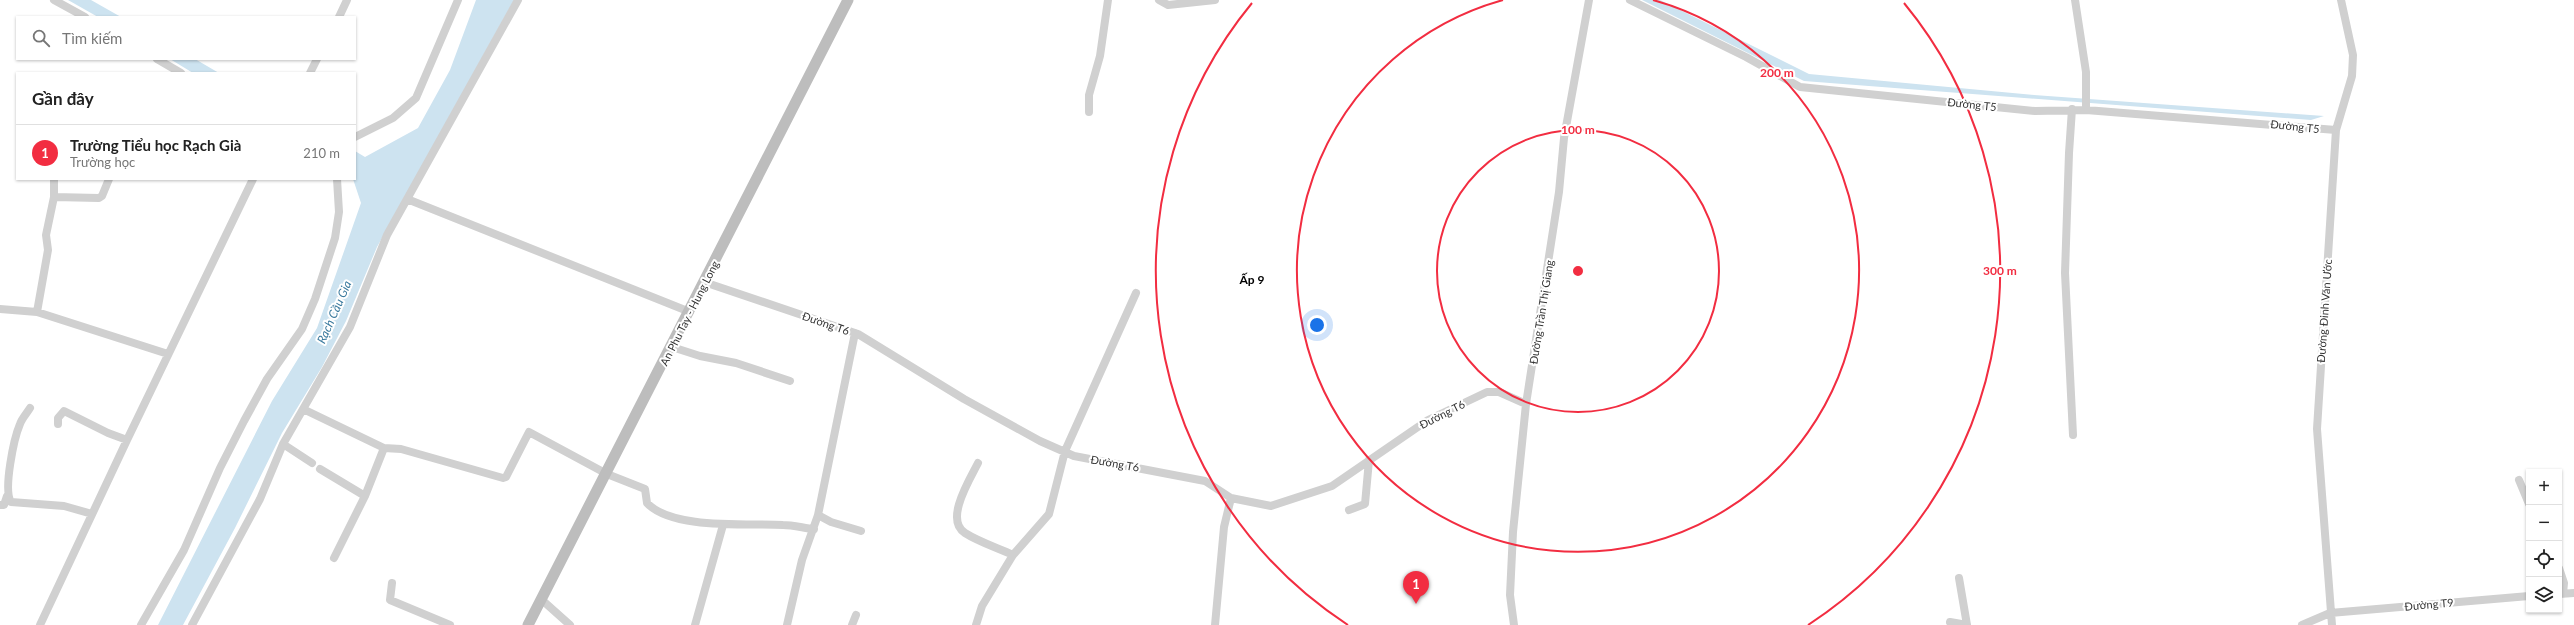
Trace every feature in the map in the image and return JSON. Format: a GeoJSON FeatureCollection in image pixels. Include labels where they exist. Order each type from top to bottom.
{"type":"FeatureCollection","features":[{"type":"Feature","properties":{"kind":"street"},"geometry":{"type":"LineString","coordinates":[[54,0],[83,16]]}},
{"type":"Feature","properties":{"kind":"street"},"geometry":{"type":"LineString","coordinates":[[340,16],[348,0]]}},
{"type":"Feature","properties":{"kind":"street"},"geometry":{"type":"LineString","coordinates":[[356,137],[393,118],[416,98],[458,0]]}},
{"type":"Feature","properties":{"kind":"street"},"geometry":{"type":"LineString","coordinates":[[192,625],[260,499],[283,444],[350,327],[387,235],[518,0]]}},
{"type":"Feature","properties":{"kind":"street","name":"An Phu Tay - Hung Long"},"geometry":{"type":"LineString","coordinates":[[528,625],[608,474],[848,0]]}},
{"type":"Feature","properties":{"kind":"street"},"geometry":{"type":"LineString","coordinates":[[1089,112],[1089,95],[1102,44],[1108,0]]}},
{"type":"Feature","properties":{"kind":"street"},"geometry":{"type":"LineString","coordinates":[[1159,0],[1168,4],[1215,0]]}},
{"type":"Feature","properties":{"kind":"street","name":"Đường Trần Thị Giang"},"geometry":{"type":"LineString","coordinates":[[1514,625],[1510,595],[1513,532],[1526,404],[1559,192],[1564,138],[1589,0]]}},
{"type":"Feature","properties":{"kind":"street","name":"Đường T5"},"geometry":{"type":"LineString","coordinates":[[1630,0],[1746,57],[1800,87],[2035,110],[2086,107],[2336,130]]}},
{"type":"Feature","properties":{"kind":"street"},"geometry":{"type":"LineString","coordinates":[[2075,0],[2087,92],[2086,107]]}},
{"type":"Feature","properties":{"kind":"street","name":"Đường Đinh Văn Ước"},"geometry":{"type":"LineString","coordinates":[[2332,625],[2317,429],[2336,130],[2348,93],[2353,60],[2341,0]]}},
{"type":"Feature","properties":{"kind":"street"},"geometry":{"type":"LineString","coordinates":[[159,60],[179,72]]}},
{"type":"Feature","properties":{"kind":"street"},"geometry":{"type":"LineString","coordinates":[[310,72],[316,60]]}},
{"type":"Feature","properties":{"kind":"street"},"geometry":{"type":"LineString","coordinates":[[2072,109],[2065,273],[2073,435]]}},
{"type":"Feature","properties":{"kind":"street"},"geometry":{"type":"LineString","coordinates":[[37,312],[48,250],[46,235],[54,197],[54,180]]}},
{"type":"Feature","properties":{"kind":"street"},"geometry":{"type":"LineString","coordinates":[[54,197],[99,198],[102,196],[109,180]]}},
{"type":"Feature","properties":{"kind":"street"},"geometry":{"type":"LineString","coordinates":[[40,625],[168,354],[253,180]]}},
{"type":"Feature","properties":{"kind":"street"},"geometry":{"type":"LineString","coordinates":[[141,625],[184,550],[220,468],[267,379],[302,329],[315,299],[335,238],[340,212],[337,180]]}},
{"type":"Feature","properties":{"kind":"street"},"geometry":{"type":"LineString","coordinates":[[407,199],[690,312]]}},
{"type":"Feature","properties":{"kind":"street","name":"Đường T6"},"geometry":{"type":"LineString","coordinates":[[704,282],[855,333],[904,360],[964,399],[1040,441],[1074,456],[1205,481],[1231,498],[1271,506],[1332,486],[1428,420],[1487,392],[1499,392],[1526,404]]}},
{"type":"Feature","properties":{"kind":"street"},"geometry":{"type":"LineString","coordinates":[[976,625],[982,606],[1013,555],[1049,514],[1064,451],[1136,292]]}},
{"type":"Feature","properties":{"kind":"street"},"geometry":{"type":"LineString","coordinates":[[0,310],[37,312],[168,354]]}},
{"type":"Feature","properties":{"kind":"street"},"geometry":{"type":"LineString","coordinates":[[787,625],[802,560],[818,515],[855,333]]}},
{"type":"Feature","properties":{"kind":"street"},"geometry":{"type":"LineString","coordinates":[[672,347],[700,356],[736,363],[790,381]]}},
{"type":"Feature","properties":{"kind":"street"},"geometry":{"type":"LineString","coordinates":[[0,505],[4,505],[7,496],[10,465],[20,424],[30,408]]}},
{"type":"Feature","properties":{"kind":"street"},"geometry":{"type":"LineString","coordinates":[[303,409],[384,448],[400,449],[503,478],[506,477],[527,432],[530,432],[608,474],[645,489],[647,503],[652,508],[688,520],[723,525],[785,525],[814,529]]}},
{"type":"Feature","properties":{"kind":"street"},"geometry":{"type":"LineString","coordinates":[[58,424],[58,418],[64,411],[108,433],[127,440]]}},
{"type":"Feature","properties":{"kind":"street"},"geometry":{"type":"LineString","coordinates":[[283,444],[312,463]]}},
{"type":"Feature","properties":{"kind":"street"},"geometry":{"type":"LineString","coordinates":[[334,558],[366,496],[384,448]]}},
{"type":"Feature","properties":{"kind":"street"},"geometry":{"type":"LineString","coordinates":[[1349,510],[1365,504],[1369,460]]}},
{"type":"Feature","properties":{"kind":"street"},"geometry":{"type":"LineString","coordinates":[[978,463],[957,510],[957,525],[964,533],[1013,555]]}},
{"type":"Feature","properties":{"kind":"street"},"geometry":{"type":"LineString","coordinates":[[320,469],[366,496]]}},
{"type":"Feature","properties":{"kind":"street"},"geometry":{"type":"LineString","coordinates":[[2519,480],[2526,497]]}},
{"type":"Feature","properties":{"kind":"street"},"geometry":{"type":"LineString","coordinates":[[7,496],[11,502],[64,506],[92,514]]}},
{"type":"Feature","properties":{"kind":"street"},"geometry":{"type":"LineString","coordinates":[[1215,625],[1224,527],[1231,498]]}},
{"type":"Feature","properties":{"kind":"street"},"geometry":{"type":"LineString","coordinates":[[818,515],[830,522],[861,531]]}},
{"type":"Feature","properties":{"kind":"street"},"geometry":{"type":"LineString","coordinates":[[694,625],[723,525]]}},
{"type":"Feature","properties":{"kind":"street"},"geometry":{"type":"LineString","coordinates":[[2562,577],[2564,583],[2562,590]]}},
{"type":"Feature","properties":{"kind":"street"},"geometry":{"type":"LineString","coordinates":[[1950,622],[1967,625],[1959,578]]}},
{"type":"Feature","properties":{"kind":"street"},"geometry":{"type":"LineString","coordinates":[[392,584],[390,600],[450,625]]}},
{"type":"Feature","properties":{"kind":"street"},"geometry":{"type":"LineString","coordinates":[[2562,594],[2574,593]]}},
{"type":"Feature","properties":{"kind":"street","name":"Đường T9"},"geometry":{"type":"LineString","coordinates":[[2302,625],[2330,613],[2526,596]]}},
{"type":"Feature","properties":{"kind":"street"},"geometry":{"type":"LineString","coordinates":[[542,600],[570,625]]}},
{"type":"Feature","properties":{"kind":"street"},"geometry":{"type":"LineString","coordinates":[[852,625],[856,615]]}},
{"type":"Feature","properties":{"kind":"water"},"geometry":{"type":"Polygon","coordinates":[[[68,0],[91,0],[119,16],[96,16],[68,0]]]}},
{"type":"Feature","properties":{"kind":"water","name":"Rạch Cầu Gia"},"geometry":{"type":"Polygon","coordinates":[[[476,0],[514,0],[377,247],[346,321],[322,367],[282,433],[235,528],[183,625],[158,625],[272,401],[317,328],[361,203],[353,180],[356,180],[356,152],[365,157],[418,128],[450,70],[476,0]]]}},
{"type":"Feature","properties":{"kind":"water"},"geometry":{"type":"Polygon","coordinates":[[[1642,0],[1660,0],[1809,74],[2034,95],[2324,116],[2311,120],[1804,81],[1642,0]]]}},
{"type":"Feature","properties":{"kind":"water"},"geometry":{"type":"Polygon","coordinates":[[[172,60],[197,60],[217,72],[191,72],[172,60]]]}},
{"type":"Feature","properties":{"kind":"place","name":"Trường Tiểu học Rạch Già"},"geometry":{"type":"Point","coordinates":[1416,604]}},
{"type":"Feature","properties":{"kind":"district","name":"Ấp 9"},"geometry":{"type":"Point","coordinates":[1252,279]}}]}
